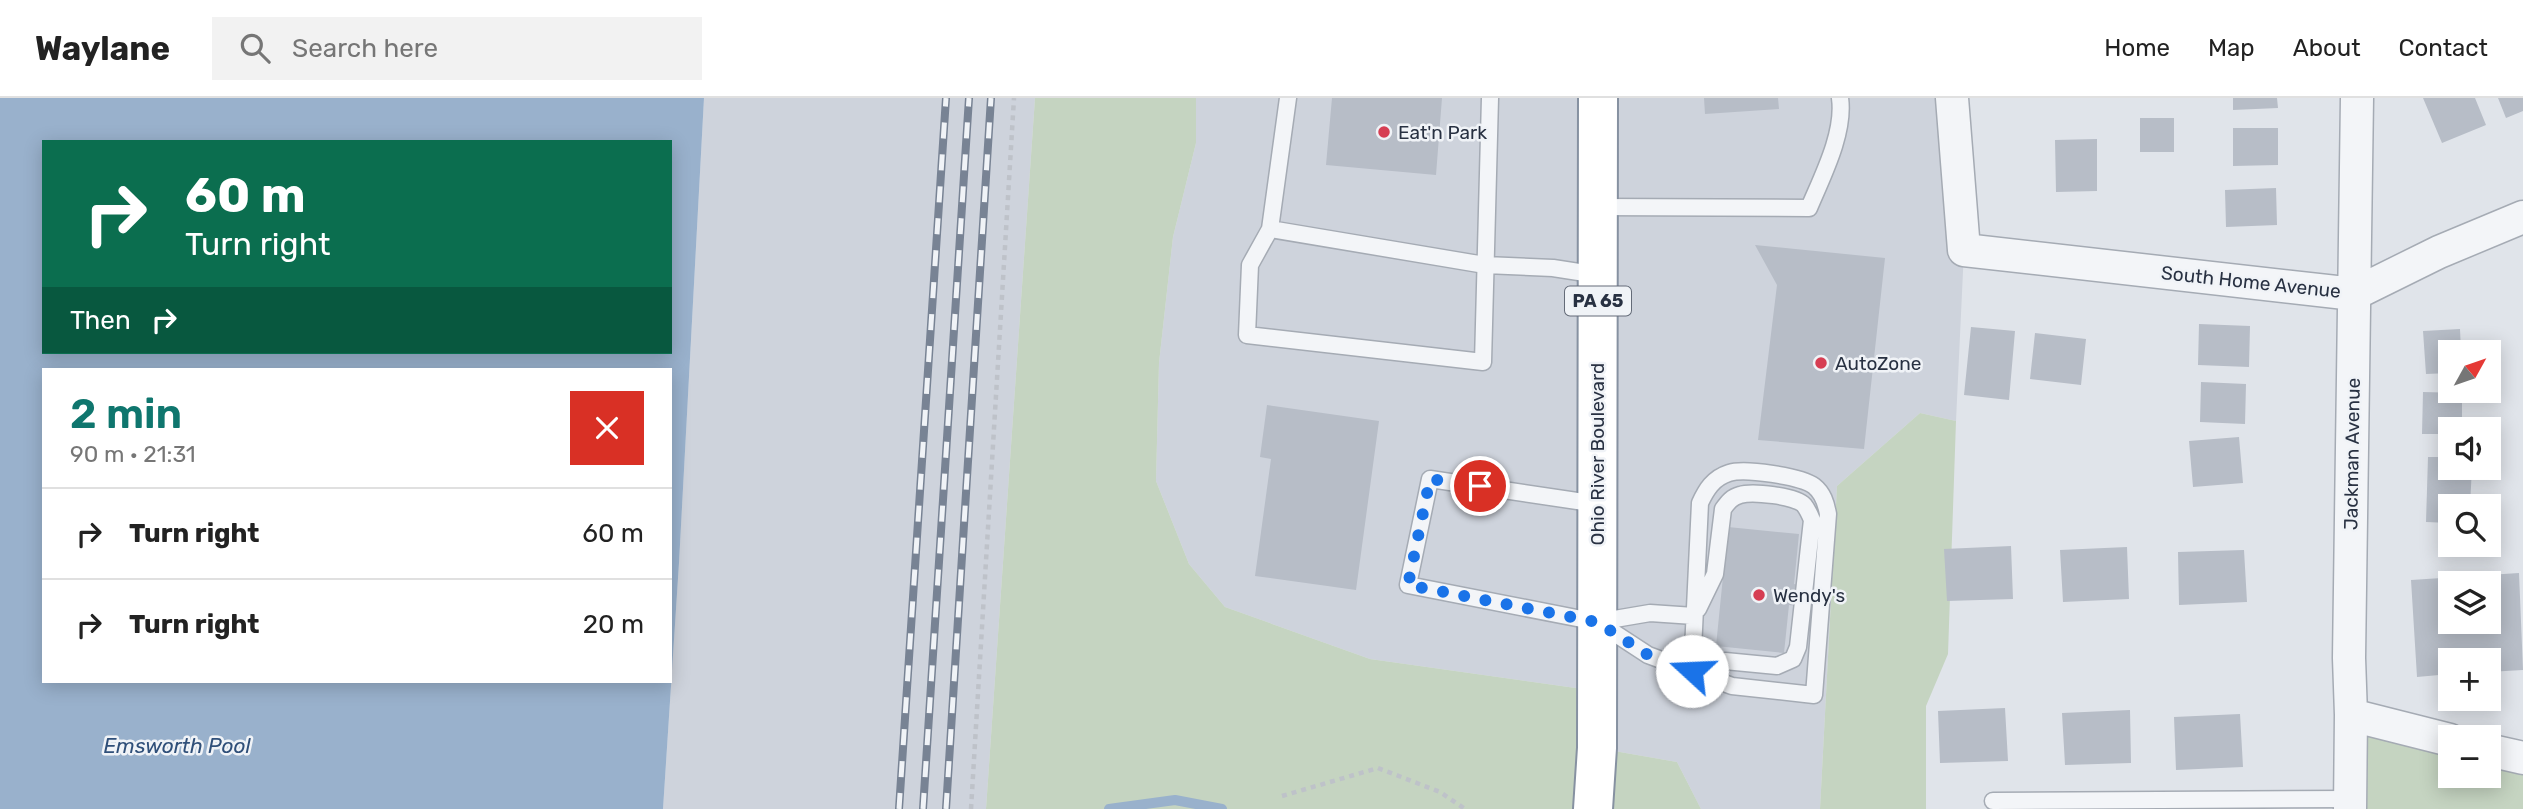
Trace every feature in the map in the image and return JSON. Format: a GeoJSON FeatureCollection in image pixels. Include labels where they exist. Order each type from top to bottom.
{"type":"FeatureCollection","features":[{"type":"Feature","properties":{"kind":"highway","name":"Ohio River Boulevard"},"geometry":{"type":"LineString","coordinates":[[1593,809],[1597,748],[1598,98]]}},
{"type":"Feature","properties":{"kind":"street","name":"South Home Avenue"},"geometry":{"type":"LineString","coordinates":[[1952,98],[1964,250],[2354,294],[2439,251],[2523,217]]}},
{"type":"Feature","properties":{"kind":"street","name":"Jackman Avenue"},"geometry":{"type":"LineString","coordinates":[[2350,804],[2349,658],[2357,98]]}},
{"type":"Feature","properties":{"kind":"street"},"geometry":{"type":"LineString","coordinates":[[2351,715],[2438,737]]}},
{"type":"Feature","properties":{"kind":"street"},"geometry":{"type":"LineString","coordinates":[[2501,753],[2523,758]]}},
{"type":"Feature","properties":{"kind":"lane"},"geometry":{"type":"LineString","coordinates":[[1288,98],[1270,229],[1250,265],[1247,335],[1483,362],[1490,98]]}},
{"type":"Feature","properties":{"kind":"lane"},"geometry":{"type":"LineString","coordinates":[[1597,207],[1809,208],[1832,151],[1841,106],[1840,98]]}},
{"type":"Feature","properties":{"kind":"lane"},"geometry":{"type":"LineString","coordinates":[[1270,229],[1485,265],[1553,268],[1598,275]]}},
{"type":"Feature","properties":{"kind":"lane"},"geometry":{"type":"LineString","coordinates":[[1597,622],[1648,655],[1692,671],[1732,685],[1814,695],[1828,514],[1826,502],[1811,483],[1742,471],[1715,479],[1706,490],[1700,503],[1692,671]]}},
{"type":"Feature","properties":{"kind":"lane"},"geometry":{"type":"LineString","coordinates":[[1597,504],[1430,479],[1408,585],[1597,622],[1650,613],[1694,616]]}},
{"type":"Feature","properties":{"kind":"lane"},"geometry":{"type":"LineString","coordinates":[[1692,671],[1725,661],[1777,666],[1793,659],[1798,647],[1812,520],[1805,506],[1791,498],[1744,493],[1728,501],[1723,509],[1715,574],[1694,616]]}},
{"type":"Feature","properties":{"kind":"lane"},"geometry":{"type":"LineString","coordinates":[[1993,801],[2350,804]]}},
{"type":"Feature","properties":{"kind":"path"},"geometry":{"type":"LineString","coordinates":[[971,809],[1014,98]]}},
{"type":"Feature","properties":{"kind":"path"},"geometry":{"type":"LineString","coordinates":[[1282,796],[1378,768],[1440,792],[1465,809]]}},
{"type":"Feature","properties":{"kind":"shaded area"},"geometry":{"type":"Polygon","coordinates":[[[704,98],[1035,98],[986,809],[663,809],[704,98]]]}},
{"type":"Feature","properties":{"kind":"shaded area"},"geometry":{"type":"Polygon","coordinates":[[[1196,98],[1952,98],[1964,250],[1956,421],[1920,413],[1837,486],[1820,809],[1701,809],[1677,762],[1597,748],[1597,691],[1370,659],[1225,607],[1189,564],[1156,481],[1159,363],[1173,237],[1196,143],[1196,98]]]}},
{"type":"Feature","properties":{"kind":"green space"},"geometry":{"type":"Polygon","coordinates":[[[1035,98],[1196,98],[1196,143],[1173,237],[1159,363],[1156,481],[1189,564],[1225,607],[1370,659],[1597,691],[1597,748],[1677,762],[1701,809],[986,809],[1035,98]]]}},
{"type":"Feature","properties":{"kind":"green space"},"geometry":{"type":"Polygon","coordinates":[[[1920,413],[1956,421],[1948,654],[1926,706],[1926,809],[1820,809],[1837,486],[1920,413]]]}},
{"type":"Feature","properties":{"kind":"green space"},"geometry":{"type":"Polygon","coordinates":[[[2351,715],[2438,737],[2438,788],[2501,788],[2501,753],[2523,758],[2523,809],[2350,809],[2351,715]]]}},
{"type":"Feature","properties":{"kind":"water","name":"Emsworth Pool"},"geometry":{"type":"Polygon","coordinates":[[[0,98],[704,98],[672,671],[672,368],[42,368],[42,683],[671,683],[663,809],[0,809],[0,98]]]}},
{"type":"Feature","properties":{"kind":"building","name":"Eat'n Park"},"geometry":{"type":"Polygon","coordinates":[[[1332,98],[1442,98],[1436,175],[1326,165],[1332,98]]]}},
{"type":"Feature","properties":{"kind":"building"},"geometry":{"type":"Polygon","coordinates":[[[1704,98],[1778,98],[1779,109],[1705,114],[1704,98]]]}},
{"type":"Feature","properties":{"kind":"building"},"geometry":{"type":"Polygon","coordinates":[[[2233,98],[2277,98],[2278,108],[2233,110],[2233,98]]]}},
{"type":"Feature","properties":{"kind":"building"},"geometry":{"type":"Polygon","coordinates":[[[2423,98],[2475,98],[2486,125],[2442,143],[2423,98]]]}},
{"type":"Feature","properties":{"kind":"building"},"geometry":{"type":"Polygon","coordinates":[[[2498,98],[2523,98],[2523,111],[2506,118],[2498,98]]]}},
{"type":"Feature","properties":{"kind":"building"},"geometry":{"type":"Polygon","coordinates":[[[2140,118],[2174,118],[2174,152],[2140,152],[2140,118]]]}},
{"type":"Feature","properties":{"kind":"building"},"geometry":{"type":"Polygon","coordinates":[[[2233,128],[2278,128],[2278,165],[2233,166],[2233,128]]]}},
{"type":"Feature","properties":{"kind":"building"},"geometry":{"type":"Polygon","coordinates":[[[2097,139],[2097,191],[2056,192],[2055,140],[2097,139]]]}},
{"type":"Feature","properties":{"kind":"building"},"geometry":{"type":"Polygon","coordinates":[[[2276,188],[2277,225],[2226,227],[2225,190],[2276,188]]]}},
{"type":"Feature","properties":{"kind":"building","name":"AutoZone"},"geometry":{"type":"Polygon","coordinates":[[[1755,245],[1885,258],[1864,449],[1758,440],[1777,285],[1755,245]]]}},
{"type":"Feature","properties":{"kind":"building"},"geometry":{"type":"Polygon","coordinates":[[[2199,324],[2250,326],[2249,367],[2198,365],[2199,324]]]}},
{"type":"Feature","properties":{"kind":"building"},"geometry":{"type":"Polygon","coordinates":[[[1971,327],[2015,331],[2009,400],[1964,395],[1971,327]]]}},
{"type":"Feature","properties":{"kind":"building"},"geometry":{"type":"Polygon","coordinates":[[[2460,329],[2460,340],[2438,340],[2438,374],[2426,374],[2423,331],[2460,329]]]}},
{"type":"Feature","properties":{"kind":"building"},"geometry":{"type":"Polygon","coordinates":[[[2035,333],[2086,339],[2081,385],[2030,379],[2035,333]]]}},
{"type":"Feature","properties":{"kind":"building"},"geometry":{"type":"Polygon","coordinates":[[[2201,382],[2246,384],[2245,424],[2200,422],[2201,382]]]}},
{"type":"Feature","properties":{"kind":"building"},"geometry":{"type":"Polygon","coordinates":[[[2423,392],[2438,392],[2438,403],[2462,403],[2462,417],[2438,417],[2438,434],[2422,434],[2423,392]]]}},
{"type":"Feature","properties":{"kind":"building"},"geometry":{"type":"Polygon","coordinates":[[[1267,405],[1379,421],[1356,590],[1255,576],[1271,459],[1260,457],[1267,405]]]}},
{"type":"Feature","properties":{"kind":"building"},"geometry":{"type":"Polygon","coordinates":[[[2239,437],[2243,483],[2193,487],[2189,441],[2239,437]]]}},
{"type":"Feature","properties":{"kind":"building"},"geometry":{"type":"Polygon","coordinates":[[[2428,457],[2438,457],[2438,480],[2471,480],[2471,494],[2438,494],[2438,522],[2426,522],[2428,457]]]}},
{"type":"Feature","properties":{"kind":"building","name":"Wendy's"},"geometry":{"type":"Polygon","coordinates":[[[1728,527],[1799,534],[1794,584],[1799,585],[1797,606],[1789,605],[1784,653],[1716,646],[1728,527]]]}},
{"type":"Feature","properties":{"kind":"building"},"geometry":{"type":"Polygon","coordinates":[[[2011,546],[2013,599],[1947,601],[1944,549],[2011,546]]]}},
{"type":"Feature","properties":{"kind":"building"},"geometry":{"type":"Polygon","coordinates":[[[2127,547],[2129,599],[2063,602],[2060,550],[2127,547]]]}},
{"type":"Feature","properties":{"kind":"building"},"geometry":{"type":"Polygon","coordinates":[[[2244,550],[2247,602],[2179,605],[2178,552],[2244,550]]]}},
{"type":"Feature","properties":{"kind":"building"},"geometry":{"type":"Polygon","coordinates":[[[2519,573],[2523,670],[2501,671],[2501,648],[2438,648],[2438,675],[2417,677],[2411,580],[2438,578],[2438,634],[2501,634],[2501,574],[2519,573]]]}},
{"type":"Feature","properties":{"kind":"building"},"geometry":{"type":"Polygon","coordinates":[[[2005,708],[2008,761],[1940,763],[1938,711],[2005,708]]]}},
{"type":"Feature","properties":{"kind":"building"},"geometry":{"type":"Polygon","coordinates":[[[2130,710],[2131,763],[2065,765],[2062,713],[2130,710]]]}},
{"type":"Feature","properties":{"kind":"building"},"geometry":{"type":"Polygon","coordinates":[[[2240,714],[2243,767],[2176,770],[2174,717],[2240,714]]]}},
{"type":"Feature","properties":{"kind":"waterway"},"geometry":{"type":"LineString","coordinates":[[1109,809],[1175,800],[1222,809]]}},
{"type":"Feature","properties":{"kind":"railway"},"geometry":{"type":"LineString","coordinates":[[899,809],[946,98]]}},
{"type":"Feature","properties":{"kind":"railway"},"geometry":{"type":"LineString","coordinates":[[923,809],[969,98]]}},
{"type":"Feature","properties":{"kind":"railway"},"geometry":{"type":"LineString","coordinates":[[946,809],[991,98]]}},
{"type":"Feature","properties":{"kind":"place","name":"Eat'n Park"},"geometry":{"type":"Point","coordinates":[1384,132]}},
{"type":"Feature","properties":{"kind":"place","name":"AutoZone"},"geometry":{"type":"Point","coordinates":[1821,363]}},
{"type":"Feature","properties":{"kind":"place","name":"Wendy's"},"geometry":{"type":"Point","coordinates":[1759,595]}},
{"type":"Feature","properties":{"kind":"route"},"geometry":{"type":"LineString","coordinates":[[1480,486],[1430,479],[1408,585],[1597,622],[1648,655],[1692,671]]}}]}
